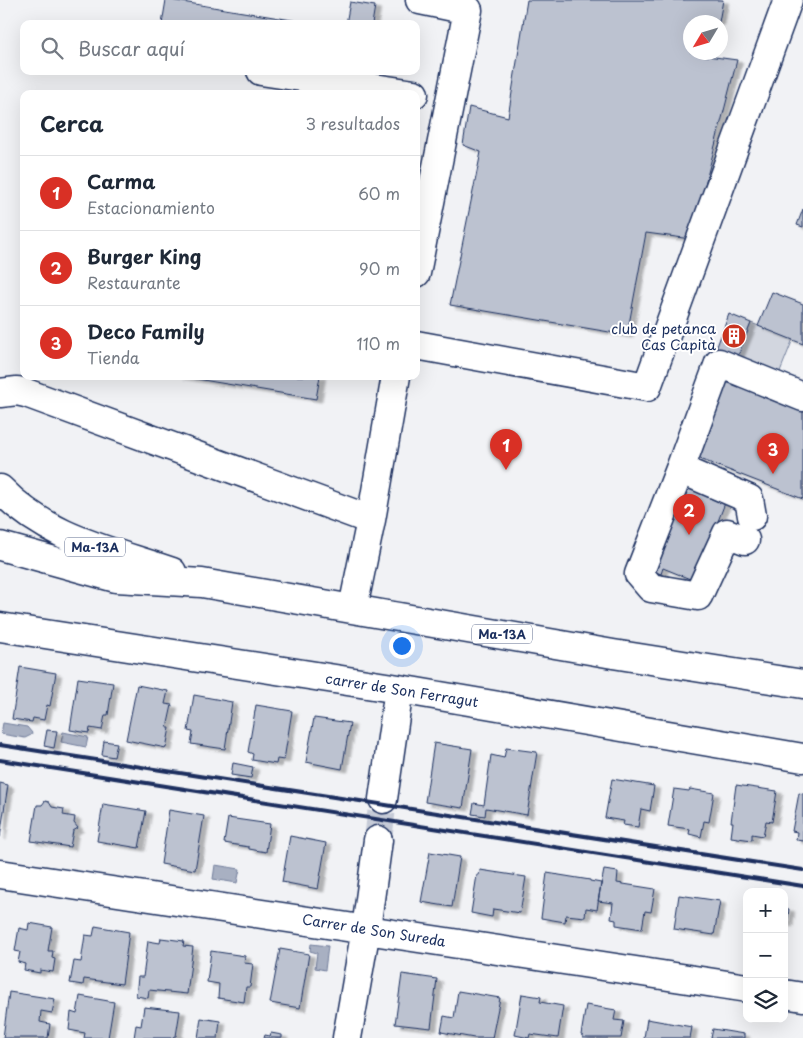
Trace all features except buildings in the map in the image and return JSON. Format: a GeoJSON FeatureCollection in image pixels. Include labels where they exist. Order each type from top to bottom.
{"type":"FeatureCollection","features":[{"type":"Feature","properties":{"kind":"street"},"geometry":{"type":"LineString","coordinates":[[420,0],[468,10],[420,253]]}},
{"type":"Feature","properties":{"kind":"street"},"geometry":{"type":"LineString","coordinates":[[420,346],[647,387],[788,0]]}},
{"type":"Feature","properties":{"kind":"street"},"geometry":{"type":"LineString","coordinates":[[288,75],[388,90]]}},
{"type":"Feature","properties":{"kind":"street"},"geometry":{"type":"LineString","coordinates":[[420,95],[450,99]]}},
{"type":"Feature","properties":{"kind":"street"},"geometry":{"type":"LineString","coordinates":[[680,470],[749,499],[748,528],[727,533],[698,596],[650,588],[639,574],[719,363],[803,397]]}},
{"type":"Feature","properties":{"kind":"street"},"geometry":{"type":"LineString","coordinates":[[353,608],[371,520],[395,380]]}},
{"type":"Feature","properties":{"kind":"street"},"geometry":{"type":"LineString","coordinates":[[13,393],[371,520]]}},
{"type":"Feature","properties":{"kind":"street","name":"Ma-13A"},"geometry":{"type":"LineString","coordinates":[[0,489],[32,518],[73,539],[202,583]]}},
{"type":"Feature","properties":{"kind":"street","name":"Ma-13A"},"geometry":{"type":"LineString","coordinates":[[0,546],[116,578],[202,583],[622,655],[798,680]]}},
{"type":"Feature","properties":{"kind":"street","name":"carrer de Son Ferragut"},"geometry":{"type":"LineString","coordinates":[[0,627],[400,689],[803,758]]}},
{"type":"Feature","properties":{"kind":"street"},"geometry":{"type":"LineString","coordinates":[[383,800],[400,689]]}},
{"type":"Feature","properties":{"kind":"street"},"geometry":{"type":"LineString","coordinates":[[348,1038],[378,840]]}},
{"type":"Feature","properties":{"kind":"street","name":"Carrer de Son Sureda"},"geometry":{"type":"LineString","coordinates":[[0,874],[743,987]]}},
{"type":"Feature","properties":{"kind":"street"},"geometry":{"type":"LineString","coordinates":[[788,995],[803,997]]}},
{"type":"Feature","properties":{"kind":"shaded area"},"geometry":{"type":"Polygon","coordinates":[[[751,323],[793,339],[779,374],[737,358],[751,323]]]}},
{"type":"Feature","properties":{"kind":"water"},"geometry":{"type":"Polygon","coordinates":[[[3,723],[27,727],[32,733],[25,738],[1,734],[3,723]]]}},
{"type":"Feature","properties":{"kind":"water"},"geometry":{"type":"Polygon","coordinates":[[[63,732],[88,737],[86,747],[61,742],[63,732]]]}},
{"type":"Feature","properties":{"kind":"water"},"geometry":{"type":"Polygon","coordinates":[[[215,865],[240,869],[237,883],[213,879],[215,865]]]}},
{"type":"Feature","properties":{"kind":"water"},"geometry":{"type":"Polygon","coordinates":[[[311,944],[328,946],[325,970],[315,968],[317,953],[310,951],[311,944]]]}},
{"type":"Feature","properties":{"kind":"tunnel"},"geometry":{"type":"LineString","coordinates":[[378,840],[383,799]]}},
{"type":"Feature","properties":{"kind":"railway"},"geometry":{"type":"LineString","coordinates":[[0,745],[803,870]]}},
{"type":"Feature","properties":{"kind":"railway"},"geometry":{"type":"LineString","coordinates":[[0,760],[803,886]]}},
{"type":"Feature","properties":{"kind":"place","name":"club de petanca Cas Capità"},"geometry":{"type":"Point","coordinates":[734,336]}},
{"type":"Feature","properties":{"kind":"place","name":"Carma"},"geometry":{"type":"Point","coordinates":[506,470]}},
{"type":"Feature","properties":{"kind":"place","name":"Deco Family"},"geometry":{"type":"Point","coordinates":[773,474]}},
{"type":"Feature","properties":{"kind":"place","name":"Burger King"},"geometry":{"type":"Point","coordinates":[689,535]}}]}
